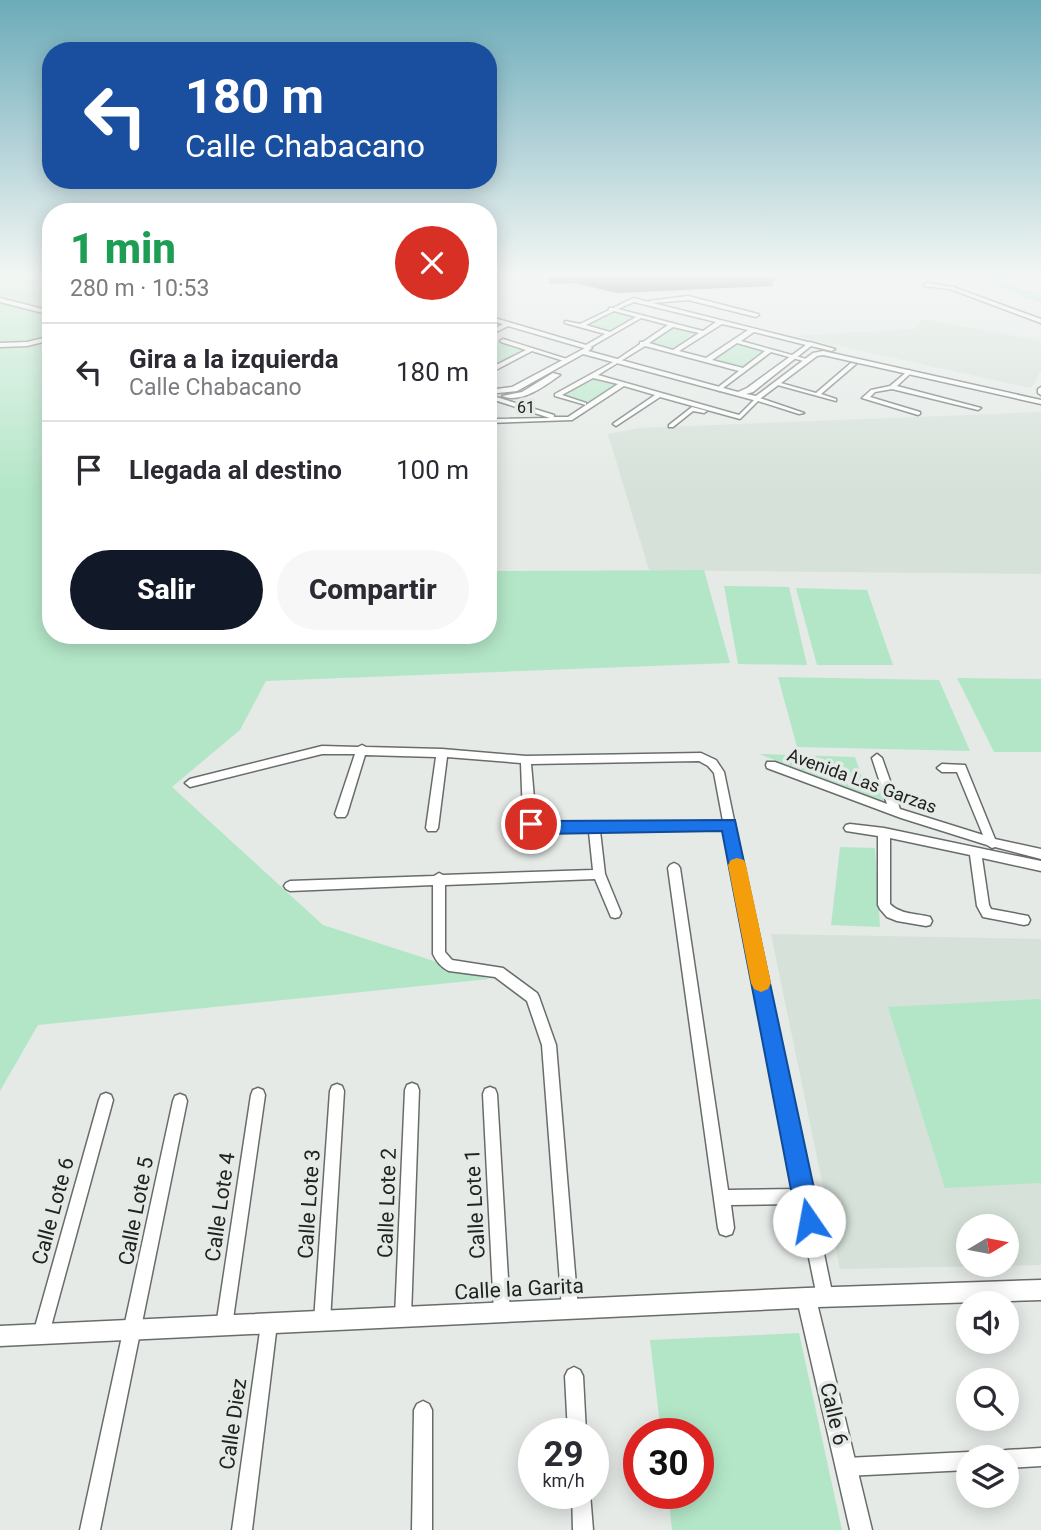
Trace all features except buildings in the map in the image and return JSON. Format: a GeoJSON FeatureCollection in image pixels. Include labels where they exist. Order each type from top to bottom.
{"type":"FeatureCollection","features":[{"type":"Feature","properties":{"kind":"street"},"geometry":{"type":"LineString","coordinates":[[582,348],[722,386],[750,390],[760,397],[801,413]]}},
{"type":"Feature","properties":{"kind":"street"},"geometry":{"type":"LineString","coordinates":[[497,395],[524,394],[593,348]]}},
{"type":"Feature","properties":{"kind":"street"},"geometry":{"type":"LineString","coordinates":[[584,404],[557,395],[635,348]]}},
{"type":"Feature","properties":{"kind":"street"},"geometry":{"type":"LineString","coordinates":[[664,348],[743,370]]}},
{"type":"Feature","properties":{"kind":"street"},"geometry":{"type":"LineString","coordinates":[[674,351],[678,348]]}},
{"type":"Feature","properties":{"kind":"street"},"geometry":{"type":"LineString","coordinates":[[708,360],[725,348]]}},
{"type":"Feature","properties":{"kind":"street"},"geometry":{"type":"LineString","coordinates":[[764,348],[807,360]]}},
{"type":"Feature","properties":{"kind":"street"},"geometry":{"type":"LineString","coordinates":[[737,394],[750,390],[804,348]]}},
{"type":"Feature","properties":{"kind":"street"},"geometry":{"type":"LineString","coordinates":[[825,348],[909,373],[1041,402]]}},
{"type":"Feature","properties":{"kind":"street"},"geometry":{"type":"LineString","coordinates":[[497,367],[532,349],[567,360]]}},
{"type":"Feature","properties":{"kind":"street"},"geometry":{"type":"LineString","coordinates":[[722,386],[770,350]]}},
{"type":"Feature","properties":{"kind":"street"},"geometry":{"type":"LineString","coordinates":[[497,393],[514,389],[567,360],[590,351]]}},
{"type":"Feature","properties":{"kind":"street"},"geometry":{"type":"LineString","coordinates":[[671,426],[694,409],[733,420],[740,417],[760,397],[807,360],[815,354],[823,353],[847,355],[1002,390],[1041,393]]}},
{"type":"Feature","properties":{"kind":"street"},"geometry":{"type":"LineString","coordinates":[[817,395],[853,364]]}},
{"type":"Feature","properties":{"kind":"street"},"geometry":{"type":"LineString","coordinates":[[892,387],[909,373]]}},
{"type":"Feature","properties":{"kind":"street"},"geometry":{"type":"LineString","coordinates":[[591,375],[740,417]]}},
{"type":"Feature","properties":{"kind":"street"},"geometry":{"type":"LineString","coordinates":[[497,399],[565,420],[624,383]]}},
{"type":"Feature","properties":{"kind":"street"},"geometry":{"type":"LineString","coordinates":[[777,384],[834,400]]}},
{"type":"Feature","properties":{"kind":"street"},"geometry":{"type":"LineString","coordinates":[[722,386],[737,394],[760,397]]}},
{"type":"Feature","properties":{"kind":"street"},"geometry":{"type":"LineString","coordinates":[[918,413],[865,398],[873,391],[892,387],[978,408]]}},
{"type":"Feature","properties":{"kind":"street"},"geometry":{"type":"LineString","coordinates":[[615,424],[660,394]]}},
{"type":"Feature","properties":{"kind":"street"},"geometry":{"type":"LineString","coordinates":[[497,414],[511,405]]}},
{"type":"Feature","properties":{"kind":"street","name":"61"},"geometry":{"type":"LineString","coordinates":[[497,419],[565,420]]}},
{"type":"Feature","properties":{"kind":"street"},"geometry":{"type":"LineString","coordinates":[[341,814],[362,749]]}},
{"type":"Feature","properties":{"kind":"street"},"geometry":{"type":"LineString","coordinates":[[190,783],[322,750],[362,749],[526,760],[701,757],[712,763],[719,772],[804,1195],[816,1297]]}},
{"type":"Feature","properties":{"kind":"street"},"geometry":{"type":"LineString","coordinates":[[432,828],[442,753]]}},
{"type":"Feature","properties":{"kind":"street"},"geometry":{"type":"LineString","coordinates":[[877,758],[895,811]]}},
{"type":"Feature","properties":{"kind":"street"},"geometry":{"type":"LineString","coordinates":[[526,760],[531,824],[540,828],[729,825]]}},
{"type":"Feature","properties":{"kind":"street","name":"Avenida Las Garzas"},"geometry":{"type":"LineString","coordinates":[[771,765],[941,829],[992,844],[1041,854]]}},
{"type":"Feature","properties":{"kind":"street"},"geometry":{"type":"LineString","coordinates":[[942,768],[961,768],[992,844]]}},
{"type":"Feature","properties":{"kind":"street"},"geometry":{"type":"LineString","coordinates":[[594,826],[598,874],[615,913]]}},
{"type":"Feature","properties":{"kind":"street","name":"Avenida Las Garzas"},"geometry":{"type":"LineString","coordinates":[[850,828],[884,832],[1041,866]]}},
{"type":"Feature","properties":{"kind":"street"},"geometry":{"type":"LineString","coordinates":[[937,843],[941,829]]}},
{"type":"Feature","properties":{"kind":"street"},"geometry":{"type":"LineString","coordinates":[[884,832],[884,905],[887,912],[926,921]]}},
{"type":"Feature","properties":{"kind":"street"},"geometry":{"type":"LineString","coordinates":[[976,854],[983,906],[987,913],[1024,920]]}},
{"type":"Feature","properties":{"kind":"street"},"geometry":{"type":"LineString","coordinates":[[674,868],[726,1228]]}},
{"type":"Feature","properties":{"kind":"street"},"geometry":{"type":"LineString","coordinates":[[290,887],[439,878],[598,874]]}},
{"type":"Feature","properties":{"kind":"street"},"geometry":{"type":"LineString","coordinates":[[439,878],[439,954],[449,965],[498,972],[532,997],[549,1045],[570,1309]]}},
{"type":"Feature","properties":{"kind":"street","name":"Calle Lote 2"},"geometry":{"type":"LineString","coordinates":[[403,1317],[412,1090]]}},
{"type":"Feature","properties":{"kind":"street","name":"Calle Lote 3"},"geometry":{"type":"LineString","coordinates":[[322,1321],[337,1091]]}},
{"type":"Feature","properties":{"kind":"street","name":"Calle Lote 1"},"geometry":{"type":"LineString","coordinates":[[491,1094],[502,1312]]}},
{"type":"Feature","properties":{"kind":"street","name":"Calle Lote 4"},"geometry":{"type":"LineString","coordinates":[[224,1326],[258,1096]]}},
{"type":"Feature","properties":{"kind":"street","name":"Calle Lote 6"},"geometry":{"type":"LineString","coordinates":[[41,1334],[106,1100]]}},
{"type":"Feature","properties":{"kind":"street","name":"Calle Lote 5"},"geometry":{"type":"LineString","coordinates":[[90,1530],[180,1101]]}},
{"type":"Feature","properties":{"kind":"street"},"geometry":{"type":"LineString","coordinates":[[721,1198],[804,1195]]}},
{"type":"Feature","properties":{"kind":"street","name":"Calle la Garita"},"geometry":{"type":"LineString","coordinates":[[1,1339],[41,1334],[816,1297],[1041,1290]]}},
{"type":"Feature","properties":{"kind":"street","name":"Calle 6"},"geometry":{"type":"LineString","coordinates":[[816,1297],[846,1467],[861,1530]]}},
{"type":"Feature","properties":{"kind":"street","name":"Calle Diez"},"geometry":{"type":"LineString","coordinates":[[242,1530],[269,1324]]}},
{"type":"Feature","properties":{"kind":"street"},"geometry":{"type":"LineString","coordinates":[[574,1376],[576,1418]]}},
{"type":"Feature","properties":{"kind":"street"},"geometry":{"type":"LineString","coordinates":[[422,1530],[423,1410]]}},
{"type":"Feature","properties":{"kind":"street"},"geometry":{"type":"LineString","coordinates":[[1019,1458],[1041,1457]]}},
{"type":"Feature","properties":{"kind":"street"},"geometry":{"type":"LineString","coordinates":[[846,1467],[956,1462]]}},
{"type":"Feature","properties":{"kind":"street"},"geometry":{"type":"LineString","coordinates":[[582,1509],[583,1530]]}},
{"type":"Feature","properties":{"kind":"shaded area"},"geometry":{"type":"Polygon","coordinates":[[[851,348],[1041,348],[1041,371],[1031,388],[851,348]]]}},
{"type":"Feature","properties":{"kind":"shaded area"},"geometry":{"type":"Polygon","coordinates":[[[1041,412],[1041,574],[649,570],[608,434],[639,428],[1041,412]]]}},
{"type":"Feature","properties":{"kind":"shaded area"},"geometry":{"type":"Polygon","coordinates":[[[771,934],[1041,939],[1041,1265],[1019,1265],[1019,1214],[956,1214],[956,1267],[840,1269],[771,934]]]}},
{"type":"Feature","properties":{"kind":"green space"},"geometry":{"type":"Polygon","coordinates":[[[0,348],[42,348],[42,644],[497,644],[497,571],[704,570],[730,663],[266,681],[240,730],[172,787],[323,925],[489,979],[38,1025],[0,1091],[0,348]]]}},
{"type":"Feature","properties":{"kind":"green space"},"geometry":{"type":"Polygon","coordinates":[[[497,348],[526,350],[497,365],[497,348]]]}},
{"type":"Feature","properties":{"kind":"green space"},"geometry":{"type":"Polygon","coordinates":[[[732,348],[764,351],[741,368],[715,360],[732,348]]]}},
{"type":"Feature","properties":{"kind":"green space"},"geometry":{"type":"Polygon","coordinates":[[[593,377],[617,384],[588,403],[562,395],[593,377]]]}},
{"type":"Feature","properties":{"kind":"green space"},"geometry":{"type":"Polygon","coordinates":[[[724,586],[789,587],[807,665],[738,664],[724,586]]]}},
{"type":"Feature","properties":{"kind":"green space"},"geometry":{"type":"Polygon","coordinates":[[[796,588],[867,590],[893,665],[817,665],[796,588]]]}},
{"type":"Feature","properties":{"kind":"green space"},"geometry":{"type":"Polygon","coordinates":[[[778,677],[939,680],[970,751],[797,747],[778,677]]]}},
{"type":"Feature","properties":{"kind":"green space"},"geometry":{"type":"Polygon","coordinates":[[[957,678],[1041,679],[1041,752],[994,752],[957,678]]]}},
{"type":"Feature","properties":{"kind":"green space"},"geometry":{"type":"Polygon","coordinates":[[[759,754],[855,757],[864,783],[878,785],[884,801],[759,754]]]}},
{"type":"Feature","properties":{"kind":"green space"},"geometry":{"type":"Polygon","coordinates":[[[840,847],[875,848],[880,927],[831,925],[840,847]]]}},
{"type":"Feature","properties":{"kind":"green space"},"geometry":{"type":"Polygon","coordinates":[[[1041,999],[1041,1183],[945,1188],[888,1007],[1041,999]]]}},
{"type":"Feature","properties":{"kind":"green space"},"geometry":{"type":"Polygon","coordinates":[[[799,1333],[842,1530],[672,1530],[670,1509],[714,1509],[714,1418],[659,1418],[650,1340],[799,1333]]]}},
{"type":"Feature","properties":{"kind":"slow traffic"},"geometry":{"type":"LineString","coordinates":[[737,865],[761,983]]}},
{"type":"Feature","properties":{"kind":"route"},"geometry":{"type":"LineString","coordinates":[[531,824],[540,828],[729,825],[809,1221]]}}]}
